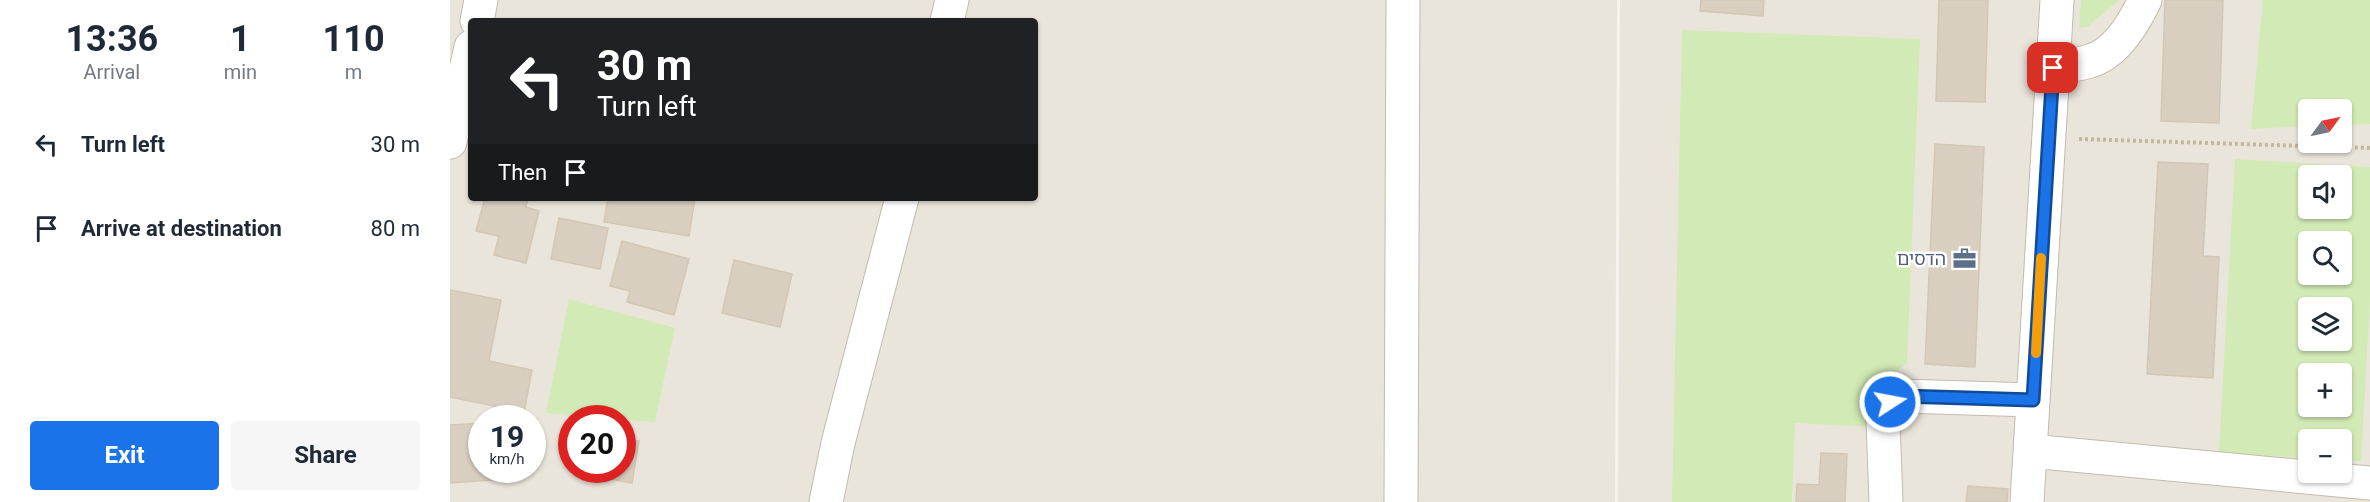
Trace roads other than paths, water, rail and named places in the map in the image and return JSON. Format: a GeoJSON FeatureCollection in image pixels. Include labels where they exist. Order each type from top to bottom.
{"type":"FeatureCollection","features":[{"type":"Feature","properties":{"kind":"street"},"geometry":{"type":"LineString","coordinates":[[478,18],[481,0]]}},
{"type":"Feature","properties":{"kind":"street"},"geometry":{"type":"LineString","coordinates":[[948,18],[952,0]]}},
{"type":"Feature","properties":{"kind":"street"},"geometry":{"type":"LineString","coordinates":[[1401,502],[1403,0]]}},
{"type":"Feature","properties":{"kind":"street"},"geometry":{"type":"LineString","coordinates":[[2026,502],[2056,0]]}},
{"type":"Feature","properties":{"kind":"street"},"geometry":{"type":"LineString","coordinates":[[2053,68],[2091,61],[2114,48],[2145,0]]}},
{"type":"Feature","properties":{"kind":"street"},"geometry":{"type":"LineString","coordinates":[[450,142],[468,61]]}},
{"type":"Feature","properties":{"kind":"street"},"geometry":{"type":"LineString","coordinates":[[826,502],[838,443],[901,201]]}},
{"type":"Feature","properties":{"kind":"street"},"geometry":{"type":"LineString","coordinates":[[1886,502],[1883,421],[1890,402],[1901,396],[2033,400]]}},
{"type":"Feature","properties":{"kind":"street"},"geometry":{"type":"LineString","coordinates":[[2030,451],[2370,483]]}},
{"type":"Feature","properties":{"kind":"place","name":"הדסים"},"geometry":{"type":"Point","coordinates":[1964,258]}}]}
